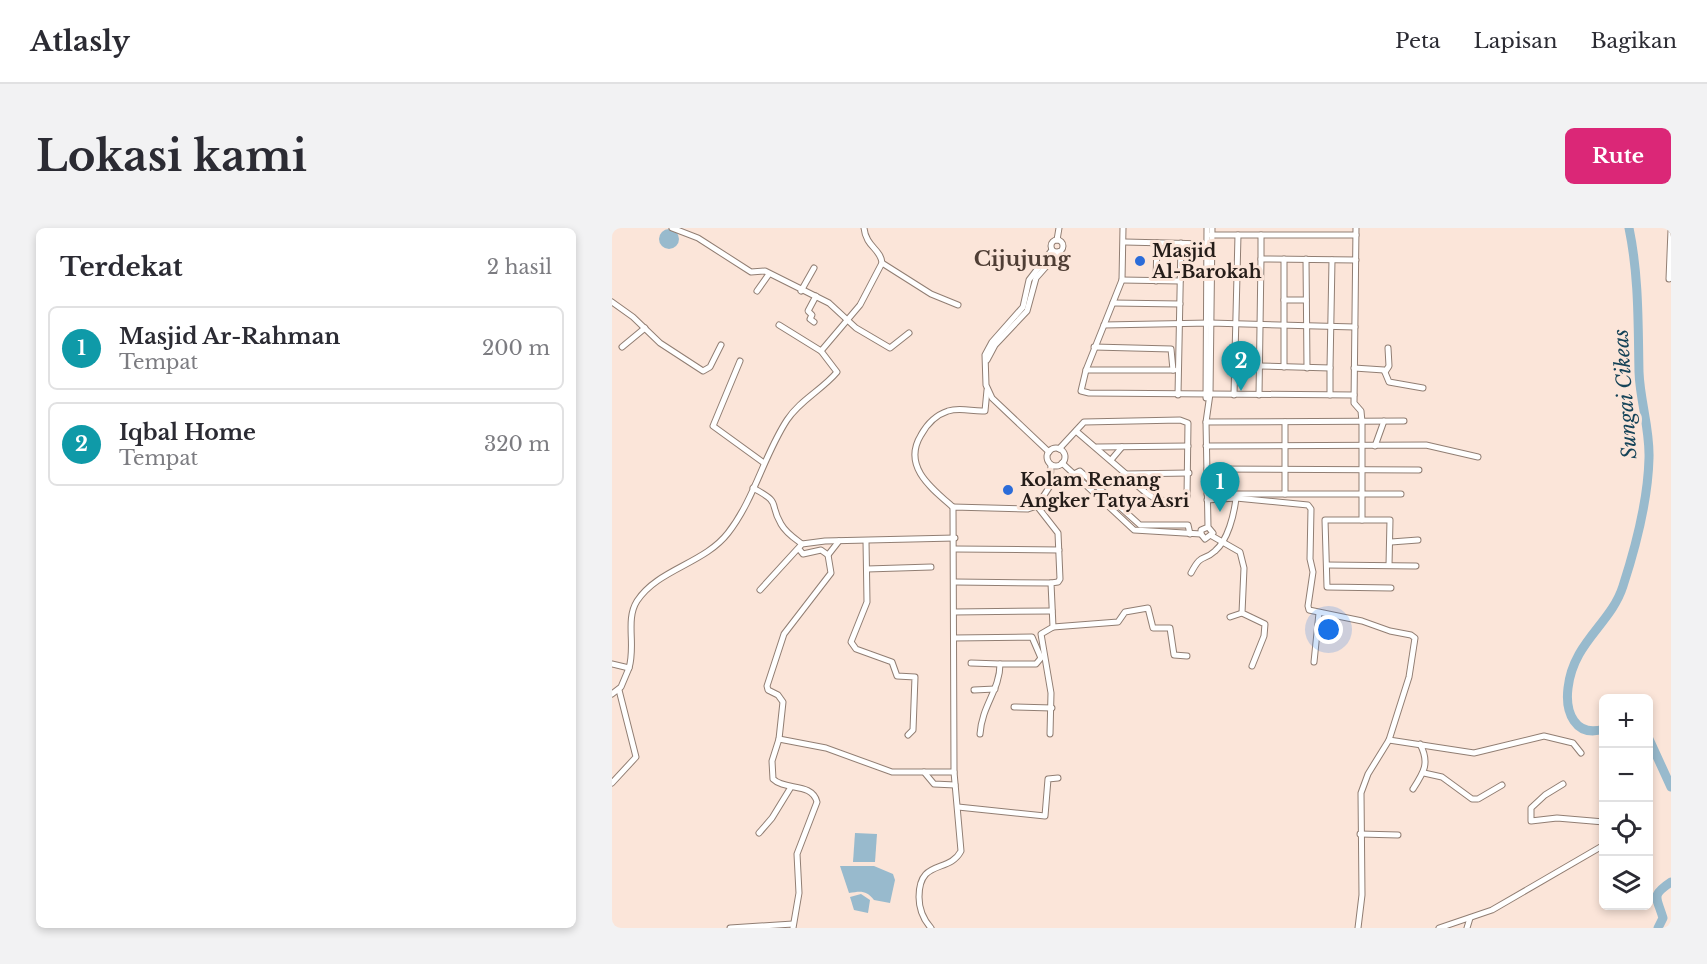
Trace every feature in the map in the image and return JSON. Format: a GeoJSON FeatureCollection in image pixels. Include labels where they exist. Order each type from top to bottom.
{"type":"FeatureCollection","features":[{"type":"Feature","properties":{"kind":"street"},"geometry":{"type":"LineString","coordinates":[[672,228],[698,238],[751,272],[765,271],[801,291],[838,306],[848,321],[890,348],[909,333]]}},
{"type":"Feature","properties":{"kind":"street"},"geometry":{"type":"LineString","coordinates":[[821,351],[860,305],[882,263],[881,256],[866,240],[864,228]]}},
{"type":"Feature","properties":{"kind":"street"},"geometry":{"type":"LineString","coordinates":[[1057,240],[1059,228]]}},
{"type":"Feature","properties":{"kind":"street"},"geometry":{"type":"LineString","coordinates":[[1123,228],[1125,242],[1122,280],[1094,346],[1081,387],[1083,392],[1178,395],[1354,395]]}},
{"type":"Feature","properties":{"kind":"street"},"geometry":{"type":"LineString","coordinates":[[1207,228],[1209,244],[1206,446],[1208,527],[1212,531],[1212,536]]}},
{"type":"Feature","properties":{"kind":"street"},"geometry":{"type":"LineString","coordinates":[[1209,235],[1212,228]]}},
{"type":"Feature","properties":{"kind":"street"},"geometry":{"type":"LineString","coordinates":[[1291,228],[1291,236]]}},
{"type":"Feature","properties":{"kind":"street"},"geometry":{"type":"LineString","coordinates":[[1356,228],[1354,405],[1361,411],[1362,422],[1362,520]]}},
{"type":"Feature","properties":{"kind":"street"},"geometry":{"type":"LineString","coordinates":[[1669,279],[1671,230]]}},
{"type":"Feature","properties":{"kind":"street"},"geometry":{"type":"LineString","coordinates":[[1209,235],[1356,236]]}},
{"type":"Feature","properties":{"kind":"street"},"geometry":{"type":"LineString","coordinates":[[1259,395],[1261,235]]}},
{"type":"Feature","properties":{"kind":"street"},"geometry":{"type":"LineString","coordinates":[[1234,395],[1238,236]]}},
{"type":"Feature","properties":{"kind":"street"},"geometry":{"type":"LineString","coordinates":[[1049,452],[1047,458],[1051,465],[1050,486],[1037,506],[1028,509],[953,507],[922,479],[916,466],[915,448],[924,429],[938,416],[957,409],[985,411],[986,351],[1023,307],[1029,280],[1052,250],[1052,242],[1057,240]]}},
{"type":"Feature","properties":{"kind":"street"},"geometry":{"type":"LineString","coordinates":[[986,362],[995,345],[1023,317],[1034,282],[1063,245],[1057,240]]}},
{"type":"Feature","properties":{"kind":"street"},"geometry":{"type":"LineString","coordinates":[[1125,242],[1209,244]]}},
{"type":"Feature","properties":{"kind":"street"},"geometry":{"type":"LineString","coordinates":[[1156,280],[1157,243]]}},
{"type":"Feature","properties":{"kind":"street"},"geometry":{"type":"LineString","coordinates":[[1178,395],[1176,370],[1181,243]]}},
{"type":"Feature","properties":{"kind":"street"},"geometry":{"type":"LineString","coordinates":[[1052,250],[1059,252]]}},
{"type":"Feature","properties":{"kind":"street"},"geometry":{"type":"LineString","coordinates":[[1261,259],[1356,260]]}},
{"type":"Feature","properties":{"kind":"street"},"geometry":{"type":"LineString","coordinates":[[1284,259],[1284,367]]}},
{"type":"Feature","properties":{"kind":"street"},"geometry":{"type":"LineString","coordinates":[[1306,259],[1307,368]]}},
{"type":"Feature","properties":{"kind":"street"},"geometry":{"type":"LineString","coordinates":[[1330,395],[1332,260]]}},
{"type":"Feature","properties":{"kind":"street"},"geometry":{"type":"LineString","coordinates":[[882,263],[931,294],[958,305]]}},
{"type":"Feature","properties":{"kind":"street"},"geometry":{"type":"LineString","coordinates":[[801,291],[814,268]]}},
{"type":"Feature","properties":{"kind":"street"},"geometry":{"type":"LineString","coordinates":[[757,291],[769,274]]}},
{"type":"Feature","properties":{"kind":"street"},"geometry":{"type":"LineString","coordinates":[[1122,280],[1180,281]]}},
{"type":"Feature","properties":{"kind":"street"},"geometry":{"type":"LineString","coordinates":[[813,322],[808,311],[816,296]]}},
{"type":"Feature","properties":{"kind":"street"},"geometry":{"type":"LineString","coordinates":[[1284,300],[1306,300]]}},
{"type":"Feature","properties":{"kind":"street"},"geometry":{"type":"LineString","coordinates":[[612,302],[645,328],[660,344],[703,371],[710,367],[721,345]]}},
{"type":"Feature","properties":{"kind":"street"},"geometry":{"type":"LineString","coordinates":[[1113,303],[1180,304]]}},
{"type":"Feature","properties":{"kind":"street"},"geometry":{"type":"LineString","coordinates":[[1104,325],[1208,323],[1354,327]]}},
{"type":"Feature","properties":{"kind":"street"},"geometry":{"type":"LineString","coordinates":[[612,694],[619,690],[634,652],[631,625],[636,603],[658,581],[695,561],[729,532],[789,417],[837,372],[821,351],[779,325]]}},
{"type":"Feature","properties":{"kind":"street"},"geometry":{"type":"LineString","coordinates":[[622,346],[645,328]]}},
{"type":"Feature","properties":{"kind":"street"},"geometry":{"type":"LineString","coordinates":[[1094,346],[1171,349],[1176,370]]}},
{"type":"Feature","properties":{"kind":"street"},"geometry":{"type":"LineString","coordinates":[[1385,372],[1389,366],[1388,348]]}},
{"type":"Feature","properties":{"kind":"street"},"geometry":{"type":"LineString","coordinates":[[740,361],[714,418],[713,426],[764,464]]}},
{"type":"Feature","properties":{"kind":"street"},"geometry":{"type":"LineString","coordinates":[[1260,366],[1330,368]]}},
{"type":"Feature","properties":{"kind":"street"},"geometry":{"type":"LineString","coordinates":[[1354,368],[1385,372]]}},
{"type":"Feature","properties":{"kind":"street"},"geometry":{"type":"LineString","coordinates":[[1086,370],[1176,370]]}},
{"type":"Feature","properties":{"kind":"street"},"geometry":{"type":"LineString","coordinates":[[1385,372],[1389,382],[1423,388]]}},
{"type":"Feature","properties":{"kind":"street"},"geometry":{"type":"LineString","coordinates":[[987,389],[992,398],[1049,452]]}},
{"type":"Feature","properties":{"kind":"street"},"geometry":{"type":"LineString","coordinates":[[1049,452],[1059,449],[1084,422],[1180,420],[1188,423],[1187,497],[1154,500],[1076,431]]}},
{"type":"Feature","properties":{"kind":"street"},"geometry":{"type":"LineString","coordinates":[[1206,422],[1404,420]]}},
{"type":"Feature","properties":{"kind":"street"},"geometry":{"type":"LineString","coordinates":[[1375,446],[1384,421]]}},
{"type":"Feature","properties":{"kind":"street"},"geometry":{"type":"LineString","coordinates":[[1285,422],[1285,494]]}},
{"type":"Feature","properties":{"kind":"street"},"geometry":{"type":"LineString","coordinates":[[1096,447],[1188,446]]}},
{"type":"Feature","properties":{"kind":"street"},"geometry":{"type":"LineString","coordinates":[[1206,446],[1437,446],[1478,457]]}},
{"type":"Feature","properties":{"kind":"street"},"geometry":{"type":"LineString","coordinates":[[1111,460],[1122,447]]}},
{"type":"Feature","properties":{"kind":"street"},"geometry":{"type":"LineString","coordinates":[[1059,449],[1064,454],[1062,463]]}},
{"type":"Feature","properties":{"kind":"street"},"geometry":{"type":"LineString","coordinates":[[1051,465],[1062,463]]}},
{"type":"Feature","properties":{"kind":"street"},"geometry":{"type":"LineString","coordinates":[[1062,463],[1134,530],[1149,533],[1201,534]]}},
{"type":"Feature","properties":{"kind":"street"},"geometry":{"type":"LineString","coordinates":[[1207,469],[1419,470]]}},
{"type":"Feature","properties":{"kind":"street"},"geometry":{"type":"LineString","coordinates":[[1074,474],[1080,471],[1138,524],[1188,525],[1190,534]]}},
{"type":"Feature","properties":{"kind":"street"},"geometry":{"type":"LineString","coordinates":[[1126,474],[1189,473]]}},
{"type":"Feature","properties":{"kind":"street"},"geometry":{"type":"LineString","coordinates":[[753,488],[770,497],[775,504],[780,524],[800,546],[803,554],[820,550],[828,555]]}},
{"type":"Feature","properties":{"kind":"street"},"geometry":{"type":"LineString","coordinates":[[1095,495],[1100,489]]}},
{"type":"Feature","properties":{"kind":"street"},"geometry":{"type":"LineString","coordinates":[[1207,497],[1401,494]]}},
{"type":"Feature","properties":{"kind":"street"},"geometry":{"type":"LineString","coordinates":[[1207,497],[1236,498],[1310,507],[1310,559],[1313,572],[1309,610],[1319,614],[1362,621],[1389,632],[1413,635],[1415,638],[1408,677],[1389,740],[1373,764],[1362,787],[1360,834],[1362,895],[1359,928]]}},
{"type":"Feature","properties":{"kind":"street"},"geometry":{"type":"LineString","coordinates":[[1191,573],[1201,557],[1213,553],[1221,541],[1232,519],[1236,498]]}},
{"type":"Feature","properties":{"kind":"street"},"geometry":{"type":"LineString","coordinates":[[955,582],[1058,582],[1060,579],[1057,530],[1037,506]]}},
{"type":"Feature","properties":{"kind":"street"},"geometry":{"type":"LineString","coordinates":[[931,928],[920,910],[920,882],[925,874],[960,854],[954,772],[955,538],[953,507]]}},
{"type":"Feature","properties":{"kind":"street"},"geometry":{"type":"LineString","coordinates":[[1115,513],[1120,508]]}},
{"type":"Feature","properties":{"kind":"street"},"geometry":{"type":"LineString","coordinates":[[1389,565],[1390,520],[1323,519],[1327,587],[1391,588]]}},
{"type":"Feature","properties":{"kind":"street"},"geometry":{"type":"LineString","coordinates":[[1149,525],[1149,533]]}},
{"type":"Feature","properties":{"kind":"street"},"geometry":{"type":"LineString","coordinates":[[1201,534],[1201,530],[1208,527]]}},
{"type":"Feature","properties":{"kind":"street"},"geometry":{"type":"LineString","coordinates":[[1201,534],[1205,539],[1212,536]]}},
{"type":"Feature","properties":{"kind":"street"},"geometry":{"type":"LineString","coordinates":[[1212,536],[1234,547],[1244,561],[1242,613]]}},
{"type":"Feature","properties":{"kind":"street"},"geometry":{"type":"LineString","coordinates":[[760,590],[800,546],[839,541],[955,538]]}},
{"type":"Feature","properties":{"kind":"street"},"geometry":{"type":"LineString","coordinates":[[866,540],[865,608],[851,642],[856,649],[892,662],[897,676],[915,677],[912,730],[908,735]]}},
{"type":"Feature","properties":{"kind":"street"},"geometry":{"type":"LineString","coordinates":[[1391,542],[1418,540]]}},
{"type":"Feature","properties":{"kind":"street"},"geometry":{"type":"LineString","coordinates":[[730,927],[793,926],[799,893],[795,863],[817,802],[812,793],[775,782],[771,775],[779,739],[783,702],[778,695],[768,690],[767,686],[784,634],[811,602],[831,573],[828,555],[839,541]]}},
{"type":"Feature","properties":{"kind":"street"},"geometry":{"type":"LineString","coordinates":[[955,549],[1059,550]]}},
{"type":"Feature","properties":{"kind":"street"},"geometry":{"type":"LineString","coordinates":[[1327,565],[1416,566]]}},
{"type":"Feature","properties":{"kind":"street"},"geometry":{"type":"LineString","coordinates":[[867,569],[931,567]]}},
{"type":"Feature","properties":{"kind":"street"},"geometry":{"type":"LineString","coordinates":[[1051,583],[1053,627]]}},
{"type":"Feature","properties":{"kind":"street"},"geometry":{"type":"LineString","coordinates":[[1050,734],[1052,708],[1049,675],[1041,634],[1053,627],[1118,622],[1125,612],[1148,608],[1153,628],[1170,628],[1174,655],[1187,656]]}},
{"type":"Feature","properties":{"kind":"street"},"geometry":{"type":"LineString","coordinates":[[954,612],[1052,611]]}},
{"type":"Feature","properties":{"kind":"street"},"geometry":{"type":"LineString","coordinates":[[1230,617],[1242,613],[1261,620],[1266,627],[1252,666]]}},
{"type":"Feature","properties":{"kind":"street"},"geometry":{"type":"LineString","coordinates":[[1314,662],[1319,614]]}},
{"type":"Feature","properties":{"kind":"street"},"geometry":{"type":"LineString","coordinates":[[954,638],[1034,639],[1041,658],[1039,663],[971,663]]}},
{"type":"Feature","properties":{"kind":"street"},"geometry":{"type":"LineString","coordinates":[[612,664],[629,668]]}},
{"type":"Feature","properties":{"kind":"street"},"geometry":{"type":"LineString","coordinates":[[980,734],[982,714],[1000,677],[1000,664]]}},
{"type":"Feature","properties":{"kind":"street"},"geometry":{"type":"LineString","coordinates":[[974,690],[995,689]]}},
{"type":"Feature","properties":{"kind":"street"},"geometry":{"type":"LineString","coordinates":[[612,783],[636,758],[619,690]]}},
{"type":"Feature","properties":{"kind":"street"},"geometry":{"type":"LineString","coordinates":[[1014,707],[1052,708]]}},
{"type":"Feature","properties":{"kind":"street"},"geometry":{"type":"LineString","coordinates":[[1389,740],[1476,753],[1544,736],[1573,743],[1581,753]]}},
{"type":"Feature","properties":{"kind":"street"},"geometry":{"type":"LineString","coordinates":[[779,739],[826,748],[892,772],[954,772]]}},
{"type":"Feature","properties":{"kind":"street"},"geometry":{"type":"LineString","coordinates":[[1413,789],[1424,772],[1426,759],[1420,744]]}},
{"type":"Feature","properties":{"kind":"street"},"geometry":{"type":"LineString","coordinates":[[924,772],[934,784],[955,785]]}},
{"type":"Feature","properties":{"kind":"street"},"geometry":{"type":"LineString","coordinates":[[1424,772],[1442,777],[1472,799],[1478,799],[1502,785]]}},
{"type":"Feature","properties":{"kind":"street"},"geometry":{"type":"LineString","coordinates":[[958,807],[1045,816],[1048,779],[1058,778]]}},
{"type":"Feature","properties":{"kind":"street"},"geometry":{"type":"LineString","coordinates":[[1563,784],[1545,795],[1531,808],[1531,821],[1557,818],[1599,822]]}},
{"type":"Feature","properties":{"kind":"street"},"geometry":{"type":"LineString","coordinates":[[759,833],[772,818],[791,787]]}},
{"type":"Feature","properties":{"kind":"street"},"geometry":{"type":"LineString","coordinates":[[1360,834],[1398,835]]}},
{"type":"Feature","properties":{"kind":"street"},"geometry":{"type":"LineString","coordinates":[[1439,928],[1470,918],[1501,904],[1599,848]]}},
{"type":"Feature","properties":{"kind":"street"},"geometry":{"type":"LineString","coordinates":[[1467,928],[1470,918]]}},
{"type":"Feature","properties":{"kind":"water"},"geometry":{"type":"Polygon","coordinates":[[[669,229],[676,232],[679,239],[676,246],[669,249],[662,246],[659,239],[662,232],[669,229]]]}},
{"type":"Feature","properties":{"kind":"water"},"geometry":{"type":"Polygon","coordinates":[[[855,833],[877,834],[875,862],[853,862],[855,833]]]}},
{"type":"Feature","properties":{"kind":"water"},"geometry":{"type":"Polygon","coordinates":[[[840,866],[874,866],[893,874],[895,880],[890,903],[874,900],[863,892],[849,893],[840,866]]]}},
{"type":"Feature","properties":{"kind":"water"},"geometry":{"type":"Polygon","coordinates":[[[861,894],[870,900],[868,913],[854,910],[850,897],[861,894]]]}},
{"type":"Feature","properties":{"kind":"waterway","name":"Sungai Cikeas"},"geometry":{"type":"LineString","coordinates":[[1599,730],[1586,730],[1574,721],[1570,714],[1567,697],[1571,672],[1577,658],[1610,612],[1623,586],[1644,507],[1649,447],[1640,383],[1636,282],[1629,228]]}},
{"type":"Feature","properties":{"kind":"waterway"},"geometry":{"type":"LineString","coordinates":[[1653,748],[1671,787]]}},
{"type":"Feature","properties":{"kind":"waterway"},"geometry":{"type":"LineString","coordinates":[[1658,928],[1663,918],[1657,897],[1660,891],[1671,882]]}},
{"type":"Feature","properties":{"kind":"place","name":"Masjid Al-Barokah"},"geometry":{"type":"Point","coordinates":[1140,261]}},
{"type":"Feature","properties":{"kind":"place","name":"Iqbal Home"},"geometry":{"type":"Point","coordinates":[1241,391]}},
{"type":"Feature","properties":{"kind":"place","name":"Kolam Renang Angker Tatya Asri"},"geometry":{"type":"Point","coordinates":[1008,490]}},
{"type":"Feature","properties":{"kind":"place","name":"Masjid Ar-Rahman"},"geometry":{"type":"Point","coordinates":[1220,512]}},
{"type":"Feature","properties":{"kind":"district","name":"Cijujung"},"geometry":{"type":"Point","coordinates":[1022,259]}}]}
